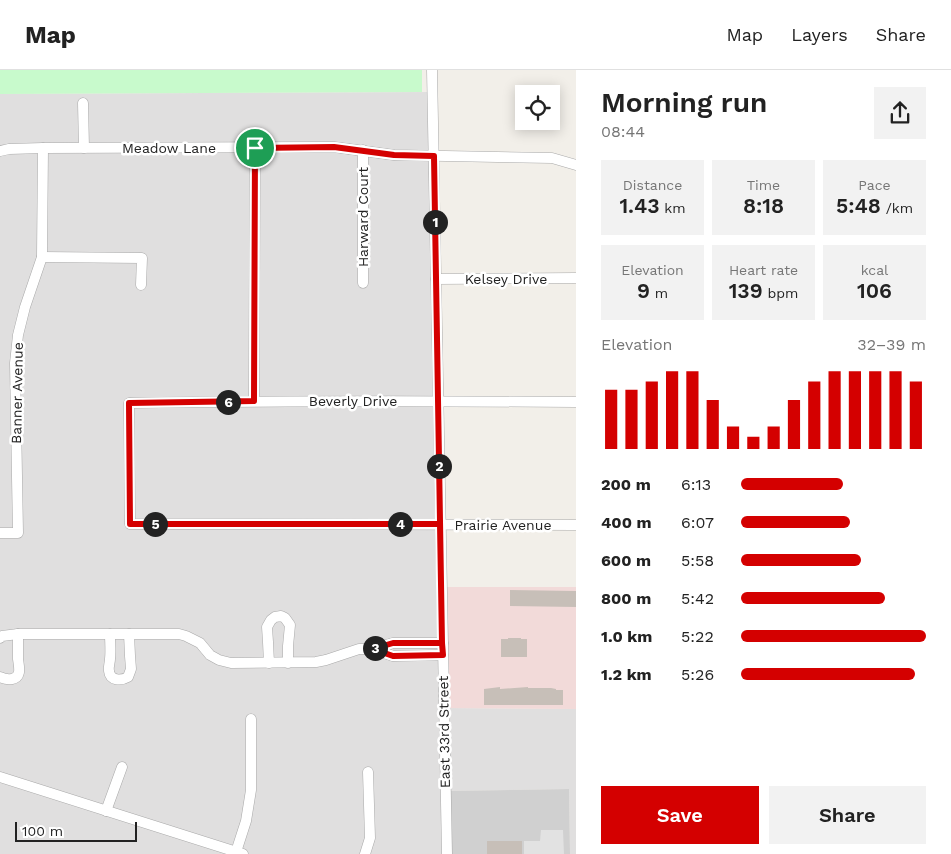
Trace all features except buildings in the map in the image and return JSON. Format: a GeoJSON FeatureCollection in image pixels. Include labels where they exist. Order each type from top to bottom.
{"type":"FeatureCollection","features":[{"type":"Feature","properties":{"kind":"street","name":"East 33rd Street"},"geometry":{"type":"LineString","coordinates":[[432,70],[447,854]]}},
{"type":"Feature","properties":{"kind":"street"},"geometry":{"type":"LineString","coordinates":[[83,103],[84,148]]}},
{"type":"Feature","properties":{"kind":"street","name":"Meadow Lane"},"geometry":{"type":"LineString","coordinates":[[0,151],[44,148],[334,147],[394,155],[552,158],[576,165]]}},
{"type":"Feature","properties":{"kind":"street","name":"Banner Avenue"},"geometry":{"type":"LineString","coordinates":[[0,533],[18,533],[15,363],[18,335],[25,306],[42,257],[44,148]]}},
{"type":"Feature","properties":{"kind":"street"},"geometry":{"type":"LineString","coordinates":[[254,401],[255,148]]}},
{"type":"Feature","properties":{"kind":"street","name":"Harward Court"},"geometry":{"type":"LineString","coordinates":[[363,150],[363,283]]}},
{"type":"Feature","properties":{"kind":"street"},"geometry":{"type":"LineString","coordinates":[[42,257],[142,258],[142,284]]}},
{"type":"Feature","properties":{"kind":"street","name":"Kelsey Drive"},"geometry":{"type":"LineString","coordinates":[[436,279],[576,278]]}},
{"type":"Feature","properties":{"kind":"street","name":"Beverly Drive"},"geometry":{"type":"LineString","coordinates":[[130,524],[129,403],[254,401],[576,402]]}},
{"type":"Feature","properties":{"kind":"street","name":"Prairie Avenue"},"geometry":{"type":"LineString","coordinates":[[130,524],[576,525]]}},
{"type":"Feature","properties":{"kind":"street"},"geometry":{"type":"LineString","coordinates":[[269,663],[266,627],[275,617],[281,616],[290,625],[288,662]]}},
{"type":"Feature","properties":{"kind":"street"},"geometry":{"type":"LineString","coordinates":[[0,638],[7,634],[179,634],[200,643],[210,655],[231,663],[316,662],[359,649],[373,649],[393,643],[442,643]]}},
{"type":"Feature","properties":{"kind":"street"},"geometry":{"type":"LineString","coordinates":[[0,677],[7,680],[18,676],[18,634]]}},
{"type":"Feature","properties":{"kind":"street"},"geometry":{"type":"LineString","coordinates":[[110,634],[109,671],[114,679],[121,680],[128,677],[131,669],[129,634]]}},
{"type":"Feature","properties":{"kind":"street"},"geometry":{"type":"LineString","coordinates":[[398,643],[398,656]]}},
{"type":"Feature","properties":{"kind":"street"},"geometry":{"type":"LineString","coordinates":[[373,649],[393,656],[443,655]]}},
{"type":"Feature","properties":{"kind":"street"},"geometry":{"type":"LineString","coordinates":[[0,777],[240,853],[250,796],[251,719]]}},
{"type":"Feature","properties":{"kind":"street"},"geometry":{"type":"LineString","coordinates":[[106,811],[122,767]]}},
{"type":"Feature","properties":{"kind":"street"},"geometry":{"type":"LineString","coordinates":[[365,854],[370,838],[368,772]]}},
{"type":"Feature","properties":{"kind":"shaded area"},"geometry":{"type":"Polygon","coordinates":[[[433,92],[445,708],[576,709],[576,854],[570,854],[569,789],[446,791],[447,854],[0,854],[0,94],[433,92]]]}},
{"type":"Feature","properties":{"kind":"shaded area"},"geometry":{"type":"Polygon","coordinates":[[[441,587],[576,587],[576,709],[444,708],[441,587]]]}},
{"type":"Feature","properties":{"kind":"shaded area"},"geometry":{"type":"Polygon","coordinates":[[[569,789],[570,854],[447,854],[446,791],[569,789]]]}},
{"type":"Feature","properties":{"kind":"shaded area"},"geometry":{"type":"Polygon","coordinates":[[[541,830],[563,830],[564,854],[524,854],[524,841],[540,841],[541,830]]]}},
{"type":"Feature","properties":{"kind":"green space"},"geometry":{"type":"Polygon","coordinates":[[[0,70],[422,70],[422,92],[0,94],[0,70]]]}},
{"type":"Feature","properties":{"kind":"route"},"geometry":{"type":"LineString","coordinates":[[255,148],[254,401],[129,403],[130,524],[440,524],[442,643],[443,655],[393,656],[373,649],[393,643],[442,643],[434,156],[394,155],[334,147],[255,148]]}}]}
